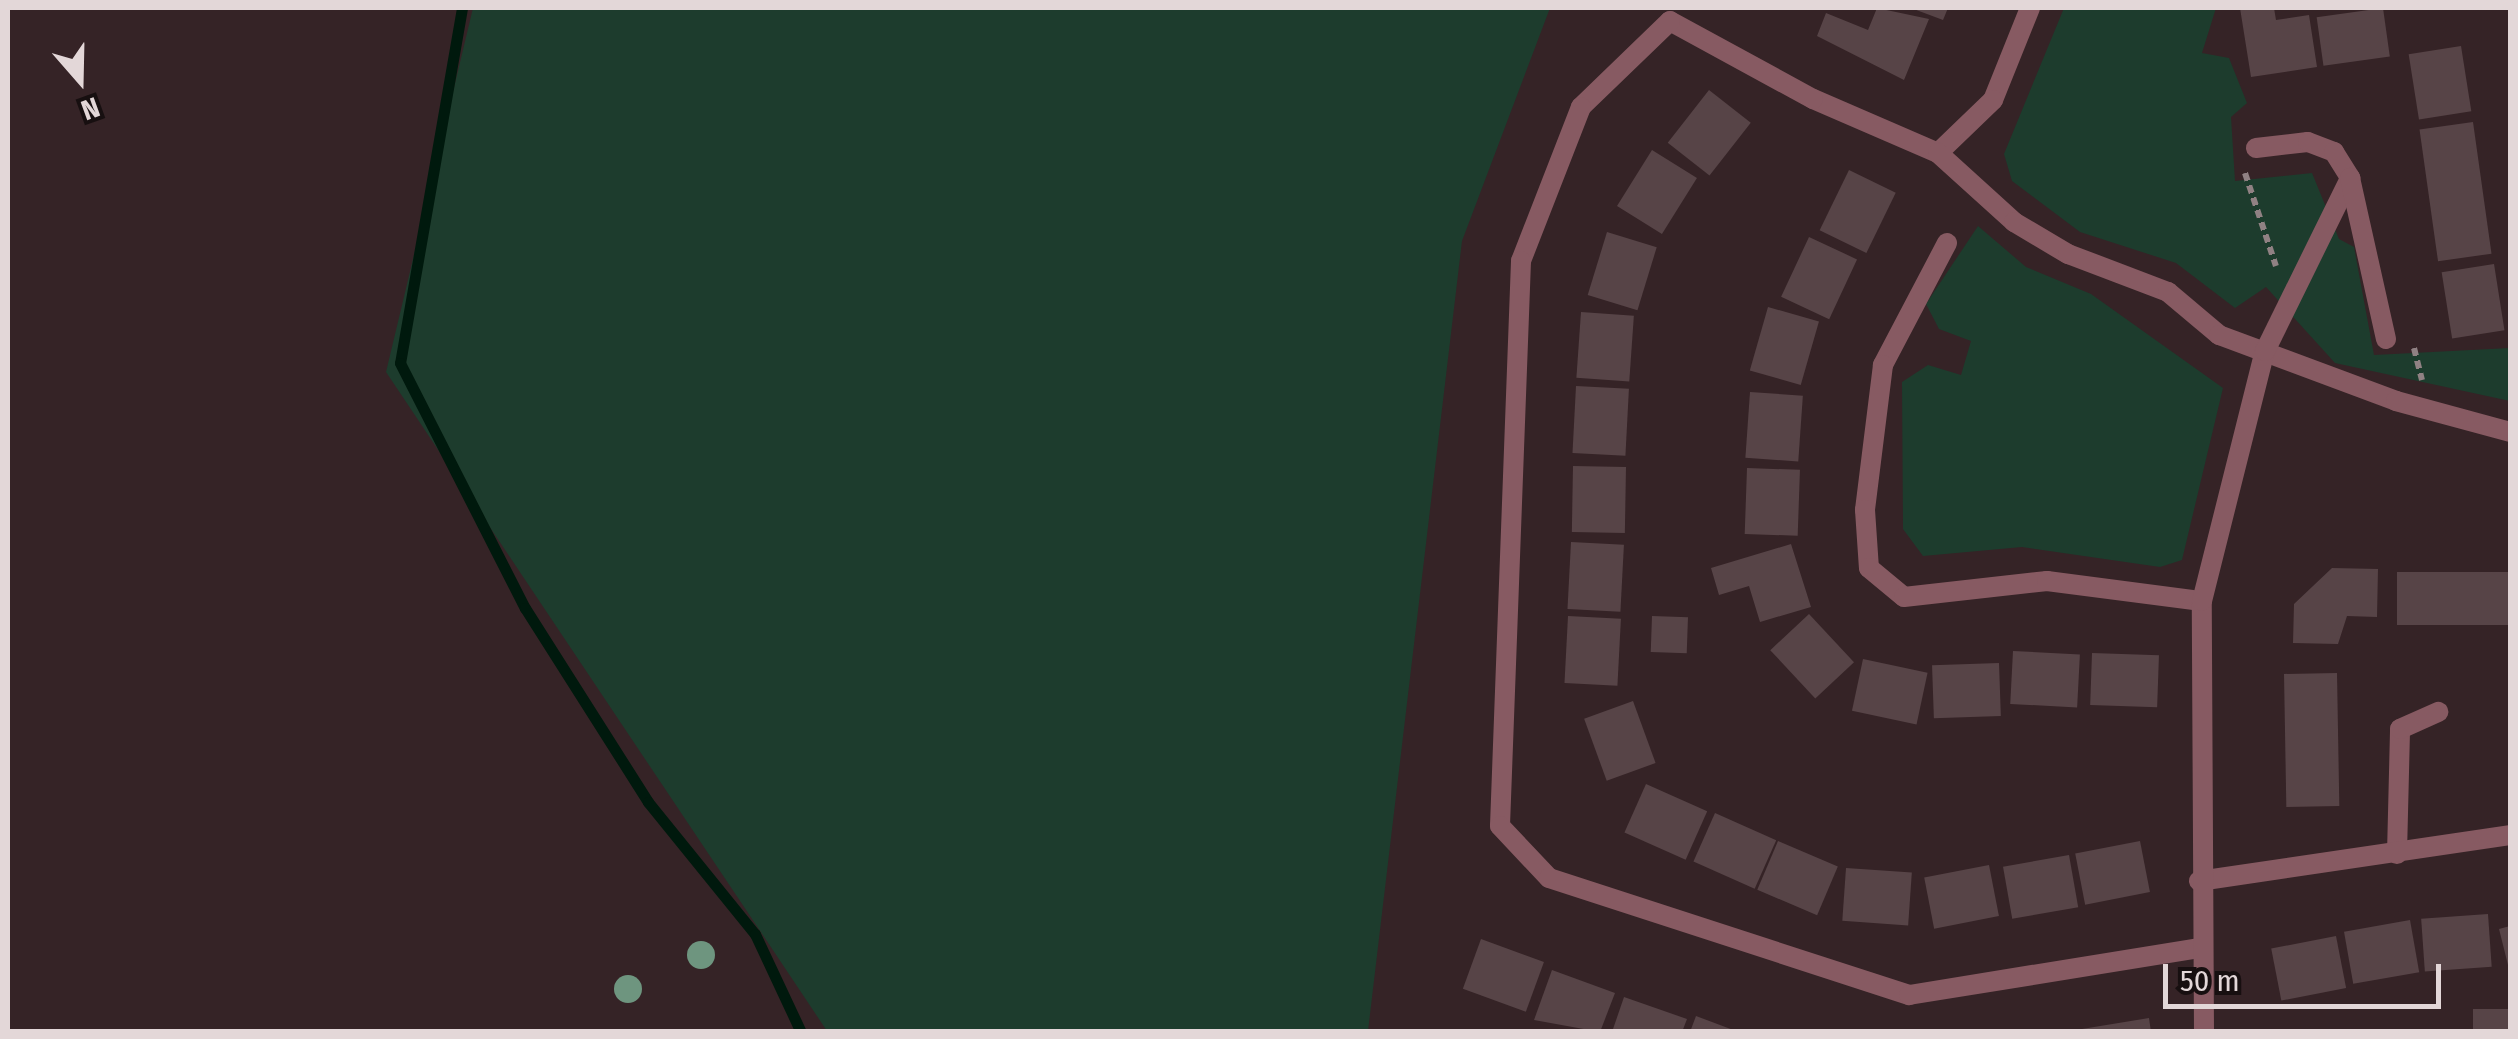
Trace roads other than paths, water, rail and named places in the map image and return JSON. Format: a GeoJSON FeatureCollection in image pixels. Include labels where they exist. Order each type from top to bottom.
{"type":"FeatureCollection","features":[{"type":"Feature","properties":{"kind":"street"},"geometry":{"type":"LineString","coordinates":[[1938,152],[1993,100],[2030,8]]}},
{"type":"Feature","properties":{"kind":"street"},"geometry":{"type":"LineString","coordinates":[[2200,948],[1909,995],[1549,878],[1500,826],[1520,261],[1581,106],[1666,14],[1813,99],[1938,152],[2014,222],[2068,254],[2168,292],[2219,334],[2429,410],[2510,432]]}},
{"type":"Feature","properties":{"kind":"street"},"geometry":{"type":"LineString","coordinates":[[2256,148],[2308,142],[2334,152],[2350,178],[2386,339]]}},
{"type":"Feature","properties":{"kind":"street"},"geometry":{"type":"LineString","coordinates":[[2204,1032],[2198,880],[2202,601],[2265,351],[2350,178]]}},
{"type":"Feature","properties":{"kind":"street"},"geometry":{"type":"LineString","coordinates":[[1947,243],[1883,365],[1865,510],[1870,568],[1904,597],[2047,582],[2202,601]]}},
{"type":"Feature","properties":{"kind":"street"},"geometry":{"type":"LineString","coordinates":[[2397,854],[2400,730],[2438,712]]}},
{"type":"Feature","properties":{"kind":"street"},"geometry":{"type":"LineString","coordinates":[[2198,880],[2397,854],[2510,834]]}},
{"type":"Feature","properties":{"kind":"waterway"},"geometry":{"type":"LineString","coordinates":[[462,8],[400,363],[525,608],[648,802],[755,934],[801,1032]]}}]}
